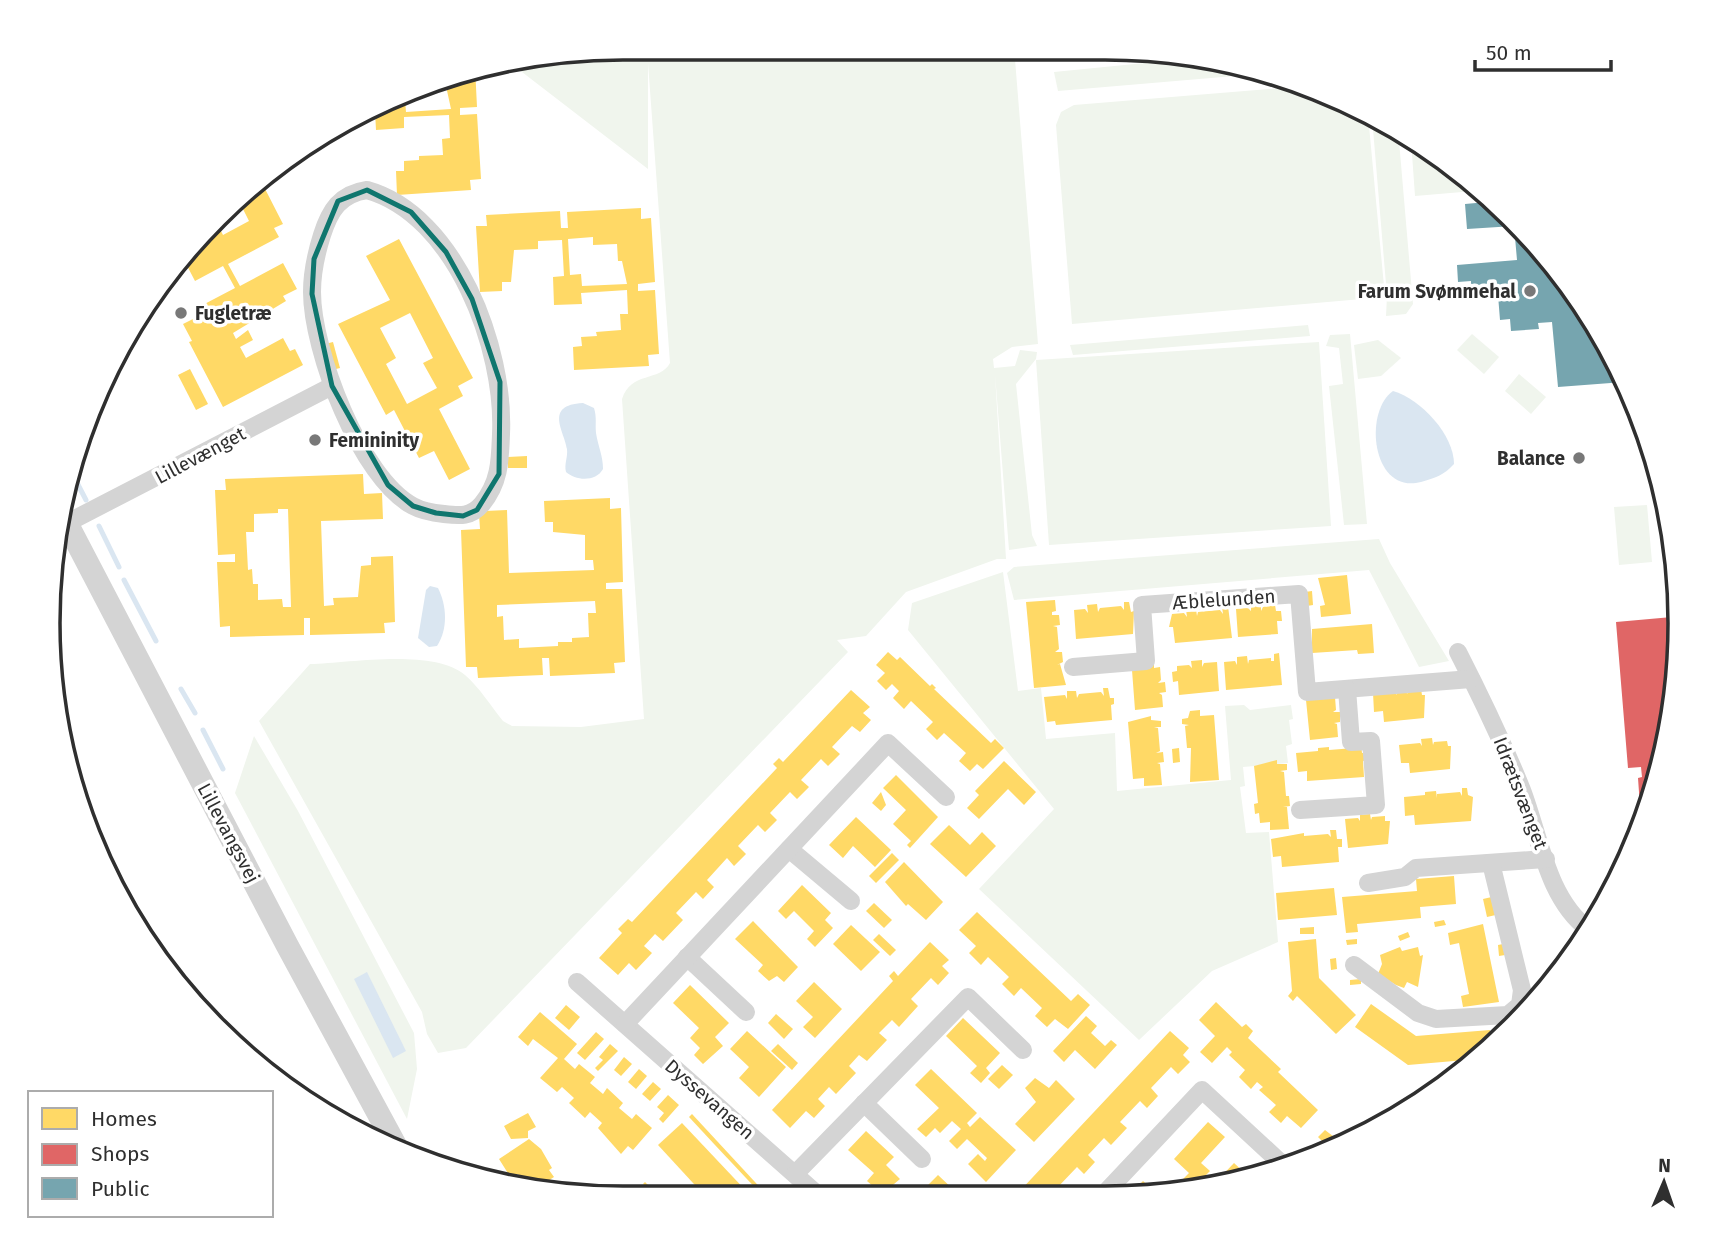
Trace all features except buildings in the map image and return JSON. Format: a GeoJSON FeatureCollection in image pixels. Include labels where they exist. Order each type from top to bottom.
{"type":"FeatureCollection","features":[{"type":"Feature","properties":{"kind":"street"},"geometry":{"type":"LineString","coordinates":[[367,190],[384,195],[411,212],[446,252],[481,320],[500,382],[502,428],[499,474],[485,500],[477,510],[463,516],[436,513],[413,506],[388,485],[357,439],[332,386],[312,294],[314,260],[326,223],[338,201],[346,195],[367,190]]}},
{"type":"Feature","properties":{"kind":"street","name":"Lillevænget"},"geometry":{"type":"LineString","coordinates":[[69,517],[332,386]]}},
{"type":"Feature","properties":{"kind":"street","name":"Lillevangsvej"},"geometry":{"type":"LineString","coordinates":[[68,525],[287,945],[390,1135]]}},
{"type":"Feature","properties":{"kind":"street","name":"Æblelunden"},"geometry":{"type":"LineString","coordinates":[[1073,667],[1146,661],[1142,605],[1299,594],[1307,692],[1472,679]]}},
{"type":"Feature","properties":{"kind":"street","name":"Idrætsvænget"},"geometry":{"type":"LineString","coordinates":[[1458,652],[1522,790],[1558,897],[1572,917],[1580,923]]}},
{"type":"Feature","properties":{"kind":"street"},"geometry":{"type":"LineString","coordinates":[[1300,810],[1376,805],[1371,741],[1351,742],[1347,689]]}},
{"type":"Feature","properties":{"kind":"street"},"geometry":{"type":"LineString","coordinates":[[625,1024],[888,743],[946,797]]}},
{"type":"Feature","properties":{"kind":"street"},"geometry":{"type":"LineString","coordinates":[[789,849],[851,901]]}},
{"type":"Feature","properties":{"kind":"street"},"geometry":{"type":"LineString","coordinates":[[1368,883],[1405,877],[1416,868],[1546,859]]}},
{"type":"Feature","properties":{"kind":"street"},"geometry":{"type":"LineString","coordinates":[[1491,863],[1522,990],[1520,1002]]}},
{"type":"Feature","properties":{"kind":"street"},"geometry":{"type":"LineString","coordinates":[[687,957],[746,1012]]}},
{"type":"Feature","properties":{"kind":"street"},"geometry":{"type":"LineString","coordinates":[[1354,964],[1418,1013],[1436,1019],[1507,1015],[1512,1011]]}},
{"type":"Feature","properties":{"kind":"street","name":"Dyssevangen"},"geometry":{"type":"LineString","coordinates":[[577,982],[808,1186]]}},
{"type":"Feature","properties":{"kind":"street"},"geometry":{"type":"LineString","coordinates":[[795,1174],[968,997],[1023,1050]]}},
{"type":"Feature","properties":{"kind":"street"},"geometry":{"type":"LineString","coordinates":[[1112,1186],[1202,1090],[1276,1159]]}},
{"type":"Feature","properties":{"kind":"street"},"geometry":{"type":"LineString","coordinates":[[864,1103],[922,1159]]}},
{"type":"Feature","properties":{"kind":"highlighted area"},"geometry":{"type":"Polygon","coordinates":[[[367,190],[411,212],[446,252],[472,299],[500,382],[499,474],[477,510],[463,516],[436,513],[413,506],[388,485],[332,386],[312,294],[314,259],[338,201],[367,190]]]}},
{"type":"Feature","properties":{"kind":"shaded area"},"geometry":{"type":"Polygon","coordinates":[[[622,60],[1015,60],[1038,344],[1012,347],[993,359],[994,368],[1015,366],[1020,350],[1037,352],[1036,359],[1016,384],[1032,535],[1037,546],[1009,550],[995,374],[1006,559],[997,559],[906,592],[866,636],[837,640],[848,652],[466,1048],[438,1053],[427,1034],[422,1012],[259,721],[310,664],[390,659],[413,659],[451,667],[465,675],[503,721],[512,726],[581,727],[644,719],[622,399],[632,384],[660,373],[670,363],[648,63],[648,169],[518,69],[549,64],[622,60]]]}},
{"type":"Feature","properties":{"kind":"shaded area"},"geometry":{"type":"Polygon","coordinates":[[[1154,62],[1237,76],[1058,91],[1054,72],[1154,62]]]}},
{"type":"Feature","properties":{"kind":"shaded area"},"geometry":{"type":"Polygon","coordinates":[[[1282,88],[1320,102],[1369,126],[1385,297],[1072,324],[1056,125],[1061,112],[1074,105],[1282,88]]]}},
{"type":"Feature","properties":{"kind":"shaded area"},"geometry":{"type":"Polygon","coordinates":[[[1373,128],[1399,143],[1413,304],[1406,314],[1386,316],[1387,296],[1373,128]]]}},
{"type":"Feature","properties":{"kind":"shaded area"},"geometry":{"type":"Polygon","coordinates":[[[1412,151],[1467,192],[1415,196],[1412,151]]]}},
{"type":"Feature","properties":{"kind":"shaded area"},"geometry":{"type":"Polygon","coordinates":[[[1308,325],[1310,336],[1073,355],[1070,345],[1308,325]]]}},
{"type":"Feature","properties":{"kind":"shaded area"},"geometry":{"type":"Polygon","coordinates":[[[1350,334],[1367,524],[1344,525],[1329,386],[1343,384],[1339,348],[1326,346],[1330,335],[1350,334]]]}},
{"type":"Feature","properties":{"kind":"shaded area"},"geometry":{"type":"Polygon","coordinates":[[[1472,334],[1499,357],[1484,374],[1457,350],[1472,334]]]}},
{"type":"Feature","properties":{"kind":"shaded area"},"geometry":{"type":"Polygon","coordinates":[[[1378,340],[1401,358],[1381,376],[1358,379],[1354,345],[1378,340]]]}},
{"type":"Feature","properties":{"kind":"shaded area"},"geometry":{"type":"Polygon","coordinates":[[[1319,342],[1331,526],[1049,545],[1036,360],[1319,342]]]}},
{"type":"Feature","properties":{"kind":"shaded area"},"geometry":{"type":"Polygon","coordinates":[[[1519,374],[1546,397],[1531,414],[1505,391],[1519,374]]]}},
{"type":"Feature","properties":{"kind":"shaded area"},"geometry":{"type":"Polygon","coordinates":[[[1393,391],[1404,395],[1425,410],[1442,430],[1453,453],[1454,464],[1443,473],[1421,482],[1404,483],[1392,476],[1383,464],[1377,449],[1378,416],[1384,401],[1393,391]]]}},
{"type":"Feature","properties":{"kind":"shaded area"},"geometry":{"type":"Polygon","coordinates":[[[583,403],[594,408],[603,469],[596,476],[586,479],[566,472],[567,449],[559,420],[563,409],[583,403]]]}},
{"type":"Feature","properties":{"kind":"shaded area"},"geometry":{"type":"Polygon","coordinates":[[[1647,505],[1652,562],[1619,565],[1614,507],[1647,505]]]}},
{"type":"Feature","properties":{"kind":"shaded area"},"geometry":{"type":"Polygon","coordinates":[[[1379,539],[1390,563],[1449,661],[1419,667],[1369,570],[1014,600],[1007,573],[1014,567],[1379,539]]]}},
{"type":"Feature","properties":{"kind":"shaded area"},"geometry":{"type":"Polygon","coordinates":[[[1003,572],[1018,691],[1041,688],[1046,739],[1115,733],[1117,791],[1231,780],[1225,706],[1244,705],[1250,710],[1291,705],[1293,719],[1289,720],[1292,744],[1286,746],[1288,763],[1243,767],[1245,786],[1240,787],[1246,833],[1269,832],[1278,942],[1212,971],[1139,1040],[979,889],[1054,809],[908,630],[912,603],[1003,572]]]}},
{"type":"Feature","properties":{"kind":"shaded area"},"geometry":{"type":"Polygon","coordinates":[[[430,586],[438,588],[445,617],[441,639],[437,646],[429,647],[418,638],[426,590],[430,586]]]}},
{"type":"Feature","properties":{"kind":"shaded area"},"geometry":{"type":"Polygon","coordinates":[[[254,736],[298,811],[414,1033],[417,1069],[407,1119],[235,793],[254,736]]]}},
{"type":"Feature","properties":{"kind":"shaded area"},"geometry":{"type":"Polygon","coordinates":[[[367,972],[406,1051],[393,1058],[354,979],[367,972]]]}},
{"type":"Feature","properties":{"kind":"waterway"},"geometry":{"type":"LineString","coordinates":[[77,483],[86,500]]}},
{"type":"Feature","properties":{"kind":"waterway"},"geometry":{"type":"LineString","coordinates":[[99,526],[119,567]]}},
{"type":"Feature","properties":{"kind":"waterway"},"geometry":{"type":"LineString","coordinates":[[124,580],[156,641]]}},
{"type":"Feature","properties":{"kind":"waterway"},"geometry":{"type":"LineString","coordinates":[[181,689],[195,713]]}},
{"type":"Feature","properties":{"kind":"waterway"},"geometry":{"type":"LineString","coordinates":[[203,730],[223,769]]}},
{"type":"Feature","properties":{"kind":"place","name":"Farum Svømmehal"},"geometry":{"type":"Point","coordinates":[1530,291]}},
{"type":"Feature","properties":{"kind":"place","name":"Fugletræ"},"geometry":{"type":"Point","coordinates":[181,313]}},
{"type":"Feature","properties":{"kind":"place","name":"Femininity"},"geometry":{"type":"Point","coordinates":[315,440]}},
{"type":"Feature","properties":{"kind":"place","name":"Balance"},"geometry":{"type":"Point","coordinates":[1579,458]}}]}
